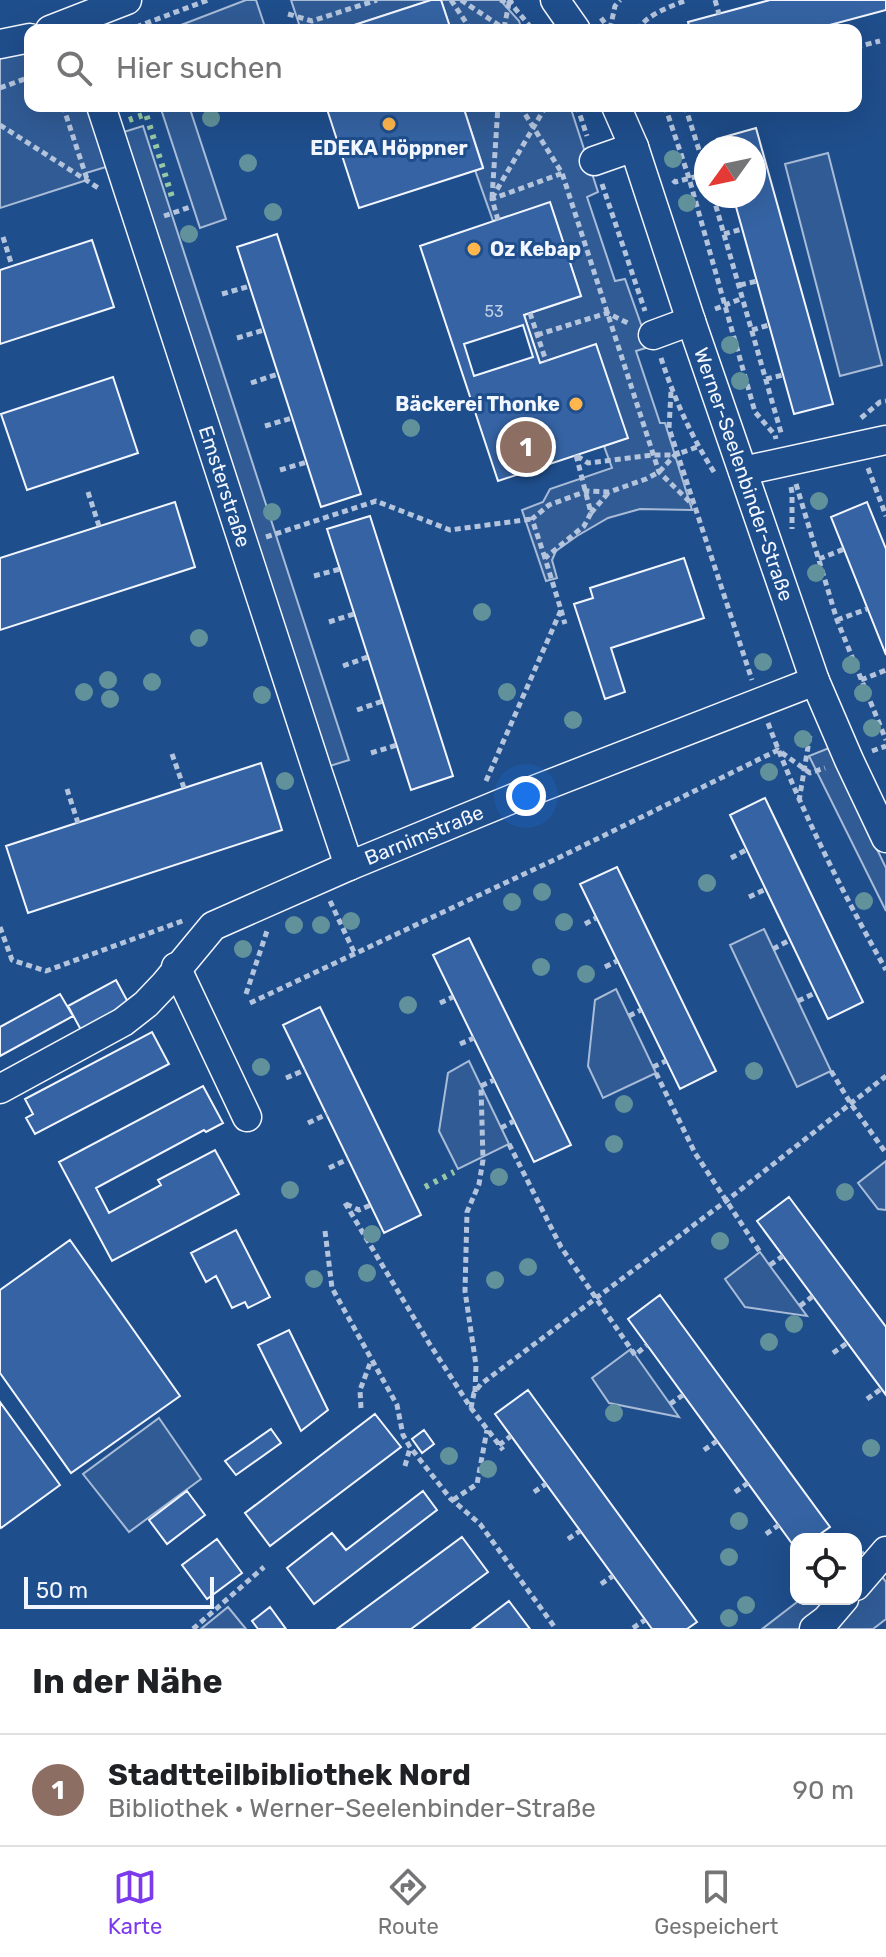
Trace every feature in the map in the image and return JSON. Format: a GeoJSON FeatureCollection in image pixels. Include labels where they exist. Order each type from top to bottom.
{"type":"FeatureCollection","features":[{"type":"Feature","properties":{"kind":"street"},"geometry":{"type":"LineString","coordinates":[[73,24],[127,0]]}},
{"type":"Feature","properties":{"kind":"street"},"geometry":{"type":"LineString","coordinates":[[0,44],[24,39]]}},
{"type":"Feature","properties":{"kind":"street","name":"Emsterstraße"},"geometry":{"type":"LineString","coordinates":[[103,112],[349,866]]}},
{"type":"Feature","properties":{"kind":"street","name":"Werner-Seelenbinder-Straße"},"geometry":{"type":"LineString","coordinates":[[619,112],[634,147],[815,681],[886,838]]}},
{"type":"Feature","properties":{"kind":"street"},"geometry":{"type":"LineString","coordinates":[[594,161],[634,147]]}},
{"type":"Feature","properties":{"kind":"street"},"geometry":{"type":"LineString","coordinates":[[653,335],[691,321]]}},
{"type":"Feature","properties":{"kind":"street"},"geometry":{"type":"LineString","coordinates":[[743,471],[866,435]]}},
{"type":"Feature","properties":{"kind":"street","name":"Barnimstraße"},"geometry":{"type":"LineString","coordinates":[[213,926],[470,816],[815,681]]}},
{"type":"Feature","properties":{"kind":"street"},"geometry":{"type":"LineString","coordinates":[[0,1089],[123,1022],[165,984],[213,926]]}},
{"type":"Feature","properties":{"kind":"street"},"geometry":{"type":"LineString","coordinates":[[176,967],[247,1117]]}},
{"type":"Feature","properties":{"kind":"street"},"geometry":{"type":"LineString","coordinates":[[862,1579],[886,1551]]}},
{"type":"Feature","properties":{"kind":"street"},"geometry":{"type":"LineString","coordinates":[[814,1629],[839,1605]]}},
{"type":"Feature","properties":{"kind":"path"},"geometry":{"type":"LineString","coordinates":[[144,24],[208,0]]}},
{"type":"Feature","properties":{"kind":"path"},"geometry":{"type":"LineString","coordinates":[[288,14],[312,21],[377,0]]}},
{"type":"Feature","properties":{"kind":"path"},"geometry":{"type":"LineString","coordinates":[[451,0],[467,24]]}},
{"type":"Feature","properties":{"kind":"path"},"geometry":{"type":"LineString","coordinates":[[461,0],[496,24]]}},
{"type":"Feature","properties":{"kind":"path"},"geometry":{"type":"LineString","coordinates":[[500,0],[510,1],[528,24]]}},
{"type":"Feature","properties":{"kind":"path"},"geometry":{"type":"LineString","coordinates":[[611,24],[615,6],[620,0]]}},
{"type":"Feature","properties":{"kind":"path"},"geometry":{"type":"LineString","coordinates":[[640,24],[658,12],[687,0]]}},
{"type":"Feature","properties":{"kind":"path"},"geometry":{"type":"LineString","coordinates":[[715,0],[719,14]]}},
{"type":"Feature","properties":{"kind":"path"},"geometry":{"type":"LineString","coordinates":[[506,24],[510,1]]}},
{"type":"Feature","properties":{"kind":"path"},"geometry":{"type":"LineString","coordinates":[[862,46],[880,41]]}},
{"type":"Feature","properties":{"kind":"path"},"geometry":{"type":"LineString","coordinates":[[0,88],[24,79]]}},
{"type":"Feature","properties":{"kind":"path"},"geometry":{"type":"LineString","coordinates":[[65,112],[87,180]]}},
{"type":"Feature","properties":{"kind":"path"},"geometry":{"type":"LineString","coordinates":[[498,112],[492,199],[498,220]]}},
{"type":"Feature","properties":{"kind":"path"},"geometry":{"type":"LineString","coordinates":[[524,112],[562,173],[659,472],[693,506]]}},
{"type":"Feature","properties":{"kind":"path"},"geometry":{"type":"LineString","coordinates":[[492,199],[542,112]]}},
{"type":"Feature","properties":{"kind":"path"},"geometry":{"type":"LineString","coordinates":[[579,112],[672,391],[669,428],[676,455],[759,702],[806,815],[886,970]]}},
{"type":"Feature","properties":{"kind":"path"},"geometry":{"type":"LineString","coordinates":[[687,112],[695,136]]}},
{"type":"Feature","properties":{"kind":"path"},"geometry":{"type":"LineString","coordinates":[[0,125],[108,193]]}},
{"type":"Feature","properties":{"kind":"path"},"geometry":{"type":"LineString","coordinates":[[492,199],[594,161]]}},
{"type":"Feature","properties":{"kind":"path"},"geometry":{"type":"LineString","coordinates":[[724,234],[742,229]]}},
{"type":"Feature","properties":{"kind":"path"},"geometry":{"type":"LineString","coordinates":[[3,237],[12,266]]}},
{"type":"Feature","properties":{"kind":"path"},"geometry":{"type":"LineString","coordinates":[[740,285],[757,281]]}},
{"type":"Feature","properties":{"kind":"path"},"geometry":{"type":"LineString","coordinates":[[222,294],[250,286]]}},
{"type":"Feature","properties":{"kind":"path"},"geometry":{"type":"LineString","coordinates":[[530,313],[546,361]]}},
{"type":"Feature","properties":{"kind":"path"},"geometry":{"type":"LineString","coordinates":[[537,335],[607,313],[653,335]]}},
{"type":"Feature","properties":{"kind":"path"},"geometry":{"type":"LineString","coordinates":[[752,330],[769,325]]}},
{"type":"Feature","properties":{"kind":"path"},"geometry":{"type":"LineString","coordinates":[[237,338],[264,330]]}},
{"type":"Feature","properties":{"kind":"path"},"geometry":{"type":"LineString","coordinates":[[251,383],[278,374]]}},
{"type":"Feature","properties":{"kind":"path"},"geometry":{"type":"LineString","coordinates":[[766,379],[783,375]]}},
{"type":"Feature","properties":{"kind":"path"},"geometry":{"type":"LineString","coordinates":[[886,401],[880,402],[863,417],[886,516]]}},
{"type":"Feature","properties":{"kind":"path"},"geometry":{"type":"LineString","coordinates":[[265,426],[292,418]]}},
{"type":"Feature","properties":{"kind":"path"},"geometry":{"type":"LineString","coordinates":[[591,513],[576,455],[588,463],[676,455],[732,437]]}},
{"type":"Feature","properties":{"kind":"path"},"geometry":{"type":"LineString","coordinates":[[243,544],[376,501],[450,530],[532,519],[549,505],[587,491],[609,492],[646,479],[659,472],[676,455]]}},
{"type":"Feature","properties":{"kind":"path"},"geometry":{"type":"LineString","coordinates":[[280,470],[307,462]]}},
{"type":"Feature","properties":{"kind":"path"},"geometry":{"type":"LineString","coordinates":[[88,492],[99,526]]}},
{"type":"Feature","properties":{"kind":"path"},"geometry":{"type":"LineString","coordinates":[[545,558],[584,526],[609,492]]}},
{"type":"Feature","properties":{"kind":"path"},"geometry":{"type":"LineString","coordinates":[[532,519],[565,624]]}},
{"type":"Feature","properties":{"kind":"path"},"geometry":{"type":"LineString","coordinates":[[819,559],[844,549]]}},
{"type":"Feature","properties":{"kind":"path"},"geometry":{"type":"LineString","coordinates":[[314,576],[340,569]]}},
{"type":"Feature","properties":{"kind":"path"},"geometry":{"type":"LineString","coordinates":[[837,620],[867,609]]}},
{"type":"Feature","properties":{"kind":"path"},"geometry":{"type":"LineString","coordinates":[[470,816],[561,610]]}},
{"type":"Feature","properties":{"kind":"path"},"geometry":{"type":"LineString","coordinates":[[329,622],[354,614]]}},
{"type":"Feature","properties":{"kind":"path"},"geometry":{"type":"LineString","coordinates":[[343,666],[368,657]]}},
{"type":"Feature","properties":{"kind":"path"},"geometry":{"type":"LineString","coordinates":[[861,680],[886,670]]}},
{"type":"Feature","properties":{"kind":"path"},"geometry":{"type":"LineString","coordinates":[[357,710],[383,701]]}},
{"type":"Feature","properties":{"kind":"path"},"geometry":{"type":"LineString","coordinates":[[371,753],[397,745]]}},
{"type":"Feature","properties":{"kind":"path"},"geometry":{"type":"LineString","coordinates":[[778,750],[810,773],[886,746]]}},
{"type":"Feature","properties":{"kind":"path"},"geometry":{"type":"LineString","coordinates":[[250,1003],[541,867],[778,750]]}},
{"type":"Feature","properties":{"kind":"path"},"geometry":{"type":"LineString","coordinates":[[172,754],[184,788]]}},
{"type":"Feature","properties":{"kind":"path"},"geometry":{"type":"LineString","coordinates":[[67,789],[78,823]]}},
{"type":"Feature","properties":{"kind":"path"},"geometry":{"type":"LineString","coordinates":[[731,858],[746,850]]}},
{"type":"Feature","properties":{"kind":"path"},"geometry":{"type":"LineString","coordinates":[[320,879],[355,954]]}},
{"type":"Feature","properties":{"kind":"path"},"geometry":{"type":"LineString","coordinates":[[749,897],[766,889]]}},
{"type":"Feature","properties":{"kind":"path"},"geometry":{"type":"LineString","coordinates":[[246,994],[278,897]]}},
{"type":"Feature","properties":{"kind":"path"},"geometry":{"type":"LineString","coordinates":[[0,927],[12,960],[46,971],[199,914],[213,926]]}},
{"type":"Feature","properties":{"kind":"path"},"geometry":{"type":"LineString","coordinates":[[585,924],[596,918]]}},
{"type":"Feature","properties":{"kind":"path"},"geometry":{"type":"LineString","coordinates":[[773,949],[790,940]]}},
{"type":"Feature","properties":{"kind":"path"},"geometry":{"type":"LineString","coordinates":[[605,967],[617,961]]}},
{"type":"Feature","properties":{"kind":"path"},"geometry":{"type":"LineString","coordinates":[[798,1001],[815,993]]}},
{"type":"Feature","properties":{"kind":"path"},"geometry":{"type":"LineString","coordinates":[[440,1003],[453,997]]}},
{"type":"Feature","properties":{"kind":"path"},"geometry":{"type":"LineString","coordinates":[[629,1016],[641,1010]]}},
{"type":"Feature","properties":{"kind":"path"},"geometry":{"type":"LineString","coordinates":[[460,1044],[474,1038]]}},
{"type":"Feature","properties":{"kind":"path"},"geometry":{"type":"LineString","coordinates":[[666,1061],[655,1070],[695,1153],[760,1252]]}},
{"type":"Feature","properties":{"kind":"path"},"geometry":{"type":"LineString","coordinates":[[286,1078],[305,1070]]}},
{"type":"Feature","properties":{"kind":"path"},"geometry":{"type":"LineString","coordinates":[[831,1071],[886,1153]]}},
{"type":"Feature","properties":{"kind":"path"},"geometry":{"type":"LineString","coordinates":[[474,1393],[481,1384],[726,1201],[886,1076]]}},
{"type":"Feature","properties":{"kind":"path"},"geometry":{"type":"LineString","coordinates":[[471,1408],[476,1365],[465,1291],[467,1212],[479,1184],[483,1160],[481,1086],[494,1080]]}},
{"type":"Feature","properties":{"kind":"path"},"geometry":{"type":"LineString","coordinates":[[308,1123],[327,1114]]}},
{"type":"Feature","properties":{"kind":"path"},"geometry":{"type":"LineString","coordinates":[[501,1128],[514,1121]]}},
{"type":"Feature","properties":{"kind":"path"},"geometry":{"type":"LineString","coordinates":[[509,1144],[561,1247],[595,1297],[635,1355],[647,1345]]}},
{"type":"Feature","properties":{"kind":"path"},"geometry":{"type":"LineString","coordinates":[[329,1168],[348,1159]]}},
{"type":"Feature","properties":{"kind":"path"},"geometry":{"type":"LineString","coordinates":[[371,1205],[359,1210],[345,1203],[471,1408],[501,1448],[511,1436]]}},
{"type":"Feature","properties":{"kind":"path"},"geometry":{"type":"LineString","coordinates":[[325,1231],[332,1288],[397,1405],[403,1435],[453,1500],[480,1524],[556,1629]]}},
{"type":"Feature","properties":{"kind":"path"},"geometry":{"type":"LineString","coordinates":[[770,1265],[783,1256]]}},
{"type":"Feature","properties":{"kind":"path"},"geometry":{"type":"LineString","coordinates":[[800,1306],[813,1296]]}},
{"type":"Feature","properties":{"kind":"path"},"geometry":{"type":"LineString","coordinates":[[833,1353],[847,1343]]}},
{"type":"Feature","properties":{"kind":"path"},"geometry":{"type":"LineString","coordinates":[[361,1408],[360,1390],[371,1360]]}},
{"type":"Feature","properties":{"kind":"path"},"geometry":{"type":"LineString","coordinates":[[867,1399],[881,1389]]}},
{"type":"Feature","properties":{"kind":"path"},"geometry":{"type":"LineString","coordinates":[[670,1404],[683,1395]]}},
{"type":"Feature","properties":{"kind":"path"},"geometry":{"type":"LineString","coordinates":[[453,1500],[477,1484],[487,1429]]}},
{"type":"Feature","properties":{"kind":"path"},"geometry":{"type":"LineString","coordinates":[[704,1450],[717,1441]]}},
{"type":"Feature","properties":{"kind":"path"},"geometry":{"type":"LineString","coordinates":[[405,1466],[410,1447]]}},
{"type":"Feature","properties":{"kind":"path"},"geometry":{"type":"LineString","coordinates":[[735,1492],[748,1483]]}},
{"type":"Feature","properties":{"kind":"path"},"geometry":{"type":"LineString","coordinates":[[534,1492],[546,1484]]}},
{"type":"Feature","properties":{"kind":"path"},"geometry":{"type":"LineString","coordinates":[[766,1534],[779,1525]]}},
{"type":"Feature","properties":{"kind":"path"},"geometry":{"type":"LineString","coordinates":[[568,1539],[580,1531]]}},
{"type":"Feature","properties":{"kind":"path"},"geometry":{"type":"LineString","coordinates":[[193,1629],[264,1567]]}},
{"type":"Feature","properties":{"kind":"path"},"geometry":{"type":"LineString","coordinates":[[601,1584],[613,1576]]}},
{"type":"Feature","properties":{"kind":"path"},"geometry":{"type":"LineString","coordinates":[[633,1628],[645,1620]]}},
{"type":"Feature","properties":{"kind":"shaded area"},"geometry":{"type":"Polygon","coordinates":[[[246,0],[256,0],[264,24],[184,24],[246,0]]]}},
{"type":"Feature","properties":{"kind":"shaded area"},"geometry":{"type":"Polygon","coordinates":[[[291,0],[431,0],[357,24],[299,24],[291,0]]]}},
{"type":"Feature","properties":{"kind":"shaded area"},"geometry":{"type":"Polygon","coordinates":[[[441,0],[500,0],[520,24],[449,24],[441,0]]]}},
{"type":"Feature","properties":{"kind":"shaded area"},"geometry":{"type":"Polygon","coordinates":[[[24,52],[24,112],[103,112],[111,136],[143,126],[349,760],[317,770],[119,163],[86,173],[87,180],[0,208],[0,57],[24,52]]]}},
{"type":"Feature","properties":{"kind":"shaded area"},"geometry":{"type":"Polygon","coordinates":[[[162,112],[191,112],[226,219],[200,228],[162,112]]]}},
{"type":"Feature","properties":{"kind":"shaded area"},"geometry":{"type":"Polygon","coordinates":[[[465,112],[572,112],[598,192],[587,197],[615,281],[625,279],[649,347],[636,351],[660,423],[665,423],[692,510],[640,509],[608,518],[556,551],[552,560],[557,578],[546,581],[522,510],[543,502],[550,489],[612,468],[604,446],[627,438],[596,345],[540,363],[524,315],[581,296],[550,203],[493,221],[475,170],[483,167],[465,112]]]}},
{"type":"Feature","properties":{"kind":"shaded area"},"geometry":{"type":"Polygon","coordinates":[[[828,153],[882,365],[840,376],[785,164],[828,153]]]}},
{"type":"Feature","properties":{"kind":"shaded area"},"geometry":{"type":"Polygon","coordinates":[[[829,748],[886,868],[886,911],[809,756],[829,748]]]}},
{"type":"Feature","properties":{"kind":"shaded area"},"geometry":{"type":"Polygon","coordinates":[[[764,929],[831,1071],[797,1087],[730,945],[764,929]]]}},
{"type":"Feature","properties":{"kind":"shaded area"},"geometry":{"type":"Polygon","coordinates":[[[616,989],[656,1073],[603,1098],[588,1066],[595,1000],[616,989]]]}},
{"type":"Feature","properties":{"kind":"shaded area"},"geometry":{"type":"Polygon","coordinates":[[[469,1061],[509,1144],[458,1169],[439,1131],[448,1073],[469,1061]]]}},
{"type":"Feature","properties":{"kind":"shaded area"},"geometry":{"type":"Polygon","coordinates":[[[886,1161],[886,1210],[878,1209],[858,1183],[886,1161]]]}},
{"type":"Feature","properties":{"kind":"shaded area"},"geometry":{"type":"Polygon","coordinates":[[[760,1252],[807,1316],[745,1307],[725,1279],[760,1252]]]}},
{"type":"Feature","properties":{"kind":"shaded area"},"geometry":{"type":"Polygon","coordinates":[[[631,1349],[679,1417],[609,1403],[592,1378],[631,1349]]]}},
{"type":"Feature","properties":{"kind":"shaded area"},"geometry":{"type":"Polygon","coordinates":[[[159,1418],[201,1479],[129,1532],[83,1474],[159,1418]]]}},
{"type":"Feature","properties":{"kind":"shaded area"},"geometry":{"type":"Polygon","coordinates":[[[862,1553],[886,1582],[886,1619],[873,1629],[762,1629],[793,1605],[862,1605],[862,1553]]]}},
{"type":"Feature","properties":{"kind":"shaded area"},"geometry":{"type":"Polygon","coordinates":[[[228,1607],[246,1629],[201,1629],[207,1624],[228,1607]]]}},
{"type":"Feature","properties":{"kind":"building"},"geometry":{"type":"Polygon","coordinates":[[[431,0],[441,0],[449,24],[357,24],[431,0]]]}},
{"type":"Feature","properties":{"kind":"building"},"geometry":{"type":"Polygon","coordinates":[[[770,0],[886,0],[886,10],[834,24],[688,22],[770,0]]]}},
{"type":"Feature","properties":{"kind":"building"},"geometry":{"type":"Polygon","coordinates":[[[328,112],[465,112],[483,168],[359,208],[328,112]]]}},
{"type":"Feature","properties":{"kind":"building"},"geometry":{"type":"Polygon","coordinates":[[[756,128],[758,136],[728,136],[756,128]]]}},
{"type":"Feature","properties":{"kind":"building"},"geometry":{"type":"Polygon","coordinates":[[[766,164],[833,404],[794,414],[736,208],[766,208],[766,164]]]}},
{"type":"Feature","properties":{"kind":"building"},"geometry":{"type":"Polygon","coordinates":[[[550,202],[581,296],[524,315],[540,363],[596,344],[628,438],[498,481],[420,246],[550,202]],[[523,325],[464,344],[474,376],[533,357],[523,325]]]}},
{"type":"Feature","properties":{"kind":"building"},"geometry":{"type":"Polygon","coordinates":[[[277,234],[361,494],[321,507],[237,247],[277,234]]]}},
{"type":"Feature","properties":{"kind":"building"},"geometry":{"type":"Polygon","coordinates":[[[92,240],[114,307],[0,344],[0,270],[92,240]]]}},
{"type":"Feature","properties":{"kind":"building"},"geometry":{"type":"Polygon","coordinates":[[[113,377],[138,453],[27,490],[1,414],[113,377]]]}},
{"type":"Feature","properties":{"kind":"building"},"geometry":{"type":"Polygon","coordinates":[[[175,502],[195,567],[0,630],[0,558],[175,502]]]}},
{"type":"Feature","properties":{"kind":"building"},"geometry":{"type":"Polygon","coordinates":[[[867,502],[886,549],[886,655],[831,517],[867,502]]]}},
{"type":"Feature","properties":{"kind":"building"},"geometry":{"type":"Polygon","coordinates":[[[370,516],[453,776],[411,790],[327,529],[370,516]]]}},
{"type":"Feature","properties":{"kind":"building"},"geometry":{"type":"Polygon","coordinates":[[[684,558],[704,618],[611,648],[625,692],[605,699],[574,604],[593,598],[590,588],[684,558]]]}},
{"type":"Feature","properties":{"kind":"building"},"geometry":{"type":"Polygon","coordinates":[[[261,763],[282,830],[28,913],[6,846],[261,763]]]}},
{"type":"Feature","properties":{"kind":"building"},"geometry":{"type":"Polygon","coordinates":[[[765,798],[863,1002],[828,1019],[730,815],[765,798]]]}},
{"type":"Feature","properties":{"kind":"building"},"geometry":{"type":"Polygon","coordinates":[[[617,867],[716,1071],[680,1089],[580,884],[617,867]]]}},
{"type":"Feature","properties":{"kind":"building"},"geometry":{"type":"Polygon","coordinates":[[[469,938],[571,1145],[534,1162],[433,955],[469,938]]]}},
{"type":"Feature","properties":{"kind":"building"},"geometry":{"type":"Polygon","coordinates":[[[116,980],[129,1004],[81,1030],[68,1006],[116,980]]]}},
{"type":"Feature","properties":{"kind":"building"},"geometry":{"type":"Polygon","coordinates":[[[60,994],[73,1016],[0,1056],[0,1027],[60,994]]]}},
{"type":"Feature","properties":{"kind":"building"},"geometry":{"type":"Polygon","coordinates":[[[320,1007],[421,1215],[384,1233],[283,1025],[320,1007]]]}},
{"type":"Feature","properties":{"kind":"building"},"geometry":{"type":"Polygon","coordinates":[[[152,1032],[169,1064],[35,1134],[26,1118],[33,1114],[25,1099],[152,1032]]]}},
{"type":"Feature","properties":{"kind":"building"},"geometry":{"type":"Polygon","coordinates":[[[203,1086],[223,1123],[206,1132],[204,1130],[96,1188],[109,1213],[161,1185],[158,1180],[215,1150],[239,1194],[112,1261],[59,1162],[203,1086]]]}},
{"type":"Feature","properties":{"kind":"building"},"geometry":{"type":"Polygon","coordinates":[[[789,1197],[886,1327],[886,1395],[757,1221],[789,1197]]]}},
{"type":"Feature","properties":{"kind":"building"},"geometry":{"type":"Polygon","coordinates":[[[236,1230],[270,1297],[248,1308],[245,1302],[232,1308],[216,1276],[206,1282],[191,1253],[236,1230]]]}},
{"type":"Feature","properties":{"kind":"building"},"geometry":{"type":"Polygon","coordinates":[[[70,1240],[180,1396],[71,1473],[0,1373],[0,1290],[70,1240]]]}},
{"type":"Feature","properties":{"kind":"building"},"geometry":{"type":"Polygon","coordinates":[[[660,1295],[830,1527],[822,1533],[790,1533],[790,1541],[628,1319],[660,1295]]]}},
{"type":"Feature","properties":{"kind":"building"},"geometry":{"type":"Polygon","coordinates":[[[289,1330],[328,1410],[301,1431],[258,1345],[289,1330]]]}},
{"type":"Feature","properties":{"kind":"building"},"geometry":{"type":"Polygon","coordinates":[[[528,1390],[697,1622],[687,1629],[652,1629],[495,1414],[528,1390]]]}},
{"type":"Feature","properties":{"kind":"building"},"geometry":{"type":"Polygon","coordinates":[[[0,1402],[60,1485],[1,1528],[0,1526],[0,1402]]]}},
{"type":"Feature","properties":{"kind":"building"},"geometry":{"type":"Polygon","coordinates":[[[375,1414],[401,1447],[270,1546],[245,1513],[375,1414]]]}},
{"type":"Feature","properties":{"kind":"building"},"geometry":{"type":"Polygon","coordinates":[[[271,1429],[281,1443],[236,1475],[225,1461],[271,1429]]]}},
{"type":"Feature","properties":{"kind":"building"},"geometry":{"type":"Polygon","coordinates":[[[424,1430],[434,1444],[422,1453],[412,1439],[424,1430]]]}},
{"type":"Feature","properties":{"kind":"building"},"geometry":{"type":"Polygon","coordinates":[[[187,1491],[205,1515],[167,1544],[149,1520],[187,1491]]]}},
{"type":"Feature","properties":{"kind":"building"},"geometry":{"type":"Polygon","coordinates":[[[423,1491],[437,1510],[314,1604],[287,1568],[332,1533],[346,1550],[423,1491]]]}},
{"type":"Feature","properties":{"kind":"building"},"geometry":{"type":"Polygon","coordinates":[[[462,1537],[488,1572],[411,1629],[337,1629],[462,1537]]]}},
{"type":"Feature","properties":{"kind":"building"},"geometry":{"type":"Polygon","coordinates":[[[217,1539],[242,1573],[207,1599],[182,1565],[217,1539]]]}},
{"type":"Feature","properties":{"kind":"building"},"geometry":{"type":"Polygon","coordinates":[[[509,1601],[530,1629],[472,1629],[509,1601]]]}},
{"type":"Feature","properties":{"kind":"building"},"geometry":{"type":"Polygon","coordinates":[[[270,1607],[286,1629],[258,1629],[252,1621],[270,1607]]]}},
{"type":"Feature","properties":{"kind":"hedge"},"geometry":{"type":"LineString","coordinates":[[129,120],[146,114],[172,197]]}},
{"type":"Feature","properties":{"kind":"hedge"},"geometry":{"type":"LineString","coordinates":[[425,1187],[454,1172]]}},
{"type":"Feature","properties":{"kind":"place","name":"EDEKA Höppner"},"geometry":{"type":"Point","coordinates":[389,124]}},
{"type":"Feature","properties":{"kind":"place","name":"Oz Kebap"},"geometry":{"type":"Point","coordinates":[474,249]}},
{"type":"Feature","properties":{"kind":"place","name":"Bäckerei Thonke"},"geometry":{"type":"Point","coordinates":[576,404]}},
{"type":"Feature","properties":{"kind":"place","name":"Stadtteilbibliothek Nord"},"geometry":{"type":"Point","coordinates":[526,447]}}]}
